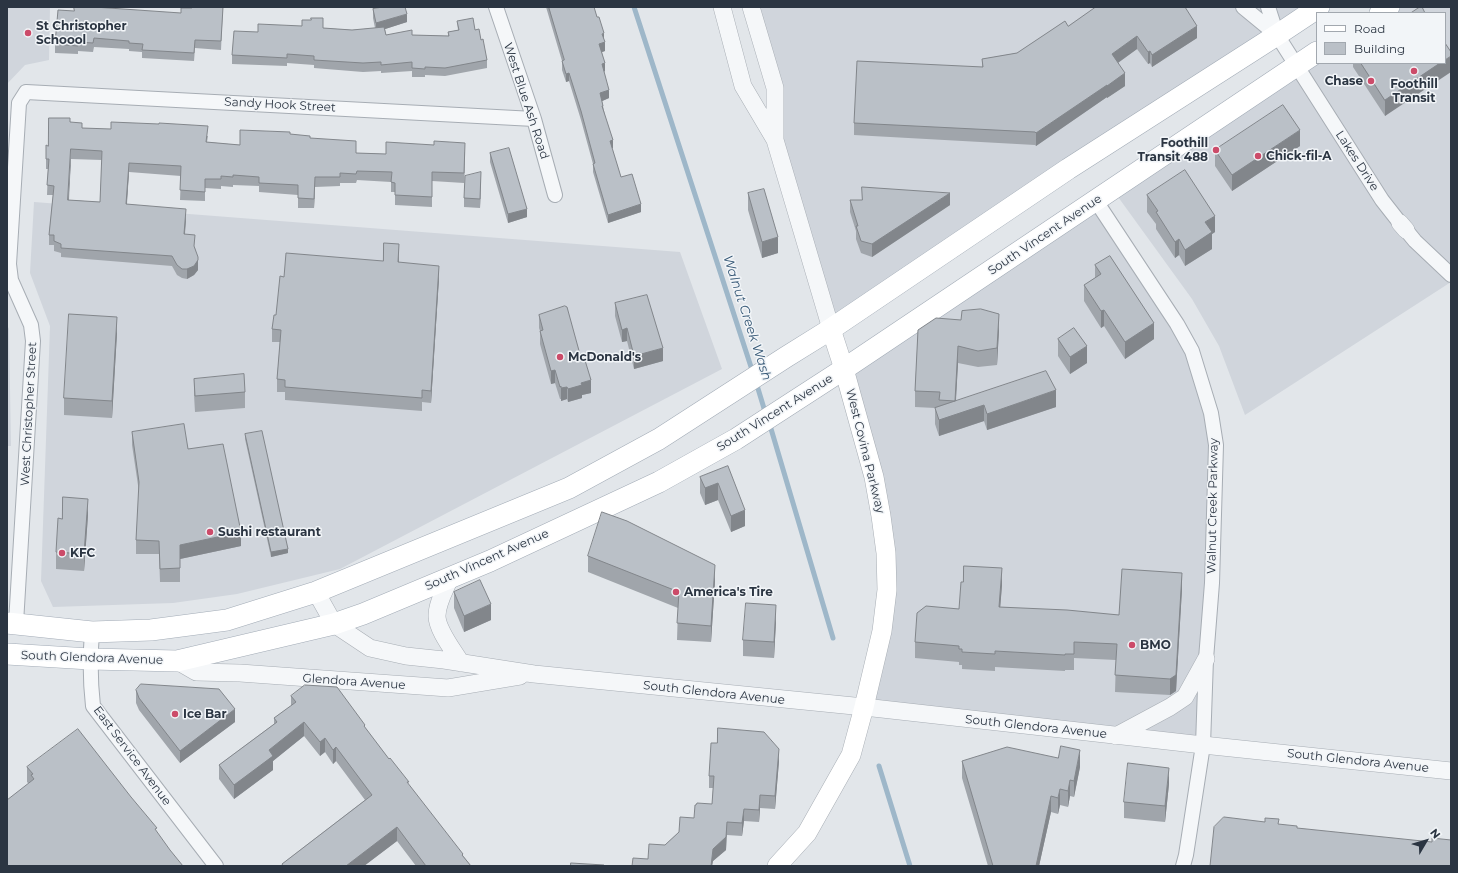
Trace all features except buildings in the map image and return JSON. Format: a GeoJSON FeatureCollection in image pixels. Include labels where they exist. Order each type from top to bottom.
{"type":"FeatureCollection","features":[{"type":"Feature","properties":{"kind":"main road"},"geometry":{"type":"LineString","coordinates":[[10,654],[11,623],[92,632],[151,630],[227,620],[316,592],[569,488],[659,439],[786,357],[831,330],[1068,169],[1319,7]]}},
{"type":"Feature","properties":{"kind":"main road","name":"South Vincent Avenue"},"geometry":{"type":"LineString","coordinates":[[177,661],[334,624],[363,614],[490,561],[659,482],[736,439],[844,369],[1316,53]]}},
{"type":"Feature","properties":{"kind":"main road","name":"West Covina Parkway"},"geometry":{"type":"LineString","coordinates":[[777,866],[807,833],[851,754],[882,631],[887,590],[886,553],[874,477],[844,369],[831,330]]}},
{"type":"Feature","properties":{"kind":"main road","name":"South Glendora Avenue"},"geometry":{"type":"LineString","coordinates":[[10,654],[90,659],[177,661]]}},
{"type":"Feature","properties":{"kind":"street","name":"West Blue Ash Road"},"geometry":{"type":"LineString","coordinates":[[496,7],[534,118],[555,195]]}},
{"type":"Feature","properties":{"kind":"street","name":"West Covina Parkway"},"geometry":{"type":"LineString","coordinates":[[722,7],[743,86],[775,140],[831,330]]}},
{"type":"Feature","properties":{"kind":"street","name":"West Covina Parkway"},"geometry":{"type":"LineString","coordinates":[[751,7],[775,88],[775,140]]}},
{"type":"Feature","properties":{"kind":"street"},"geometry":{"type":"LineString","coordinates":[[1243,7],[1277,35]]}},
{"type":"Feature","properties":{"kind":"street"},"geometry":{"type":"LineString","coordinates":[[1268,7],[1277,35]]}},
{"type":"Feature","properties":{"kind":"street","name":"Lakes Drive"},"geometry":{"type":"LineString","coordinates":[[1277,35],[1382,200],[1415,242],[1451,276]]}},
{"type":"Feature","properties":{"kind":"street","name":"Sandy Hook Street"},"geometry":{"type":"LineString","coordinates":[[26,92],[534,118]]}},
{"type":"Feature","properties":{"kind":"street","name":"West Christopher Street"},"geometry":{"type":"LineString","coordinates":[[11,623],[34,341],[31,325],[12,280],[9,264],[19,103],[26,92]]}},
{"type":"Feature","properties":{"kind":"street","name":"Walnut Creek Parkway"},"geometry":{"type":"LineString","coordinates":[[1096,201],[1177,324],[1192,351],[1211,413],[1216,445],[1212,584],[1206,659],[1203,745],[1183,866]]}},
{"type":"Feature","properties":{"kind":"street"},"geometry":{"type":"LineString","coordinates":[[450,578],[440,601],[437,617],[442,632],[461,663]]}},
{"type":"Feature","properties":{"kind":"street","name":"South Glendora Avenue"},"geometry":{"type":"LineString","coordinates":[[316,592],[334,624],[370,648],[406,656],[534,674],[864,707],[1116,736],[1451,771]]}},
{"type":"Feature","properties":{"kind":"street","name":"East Service Avenue"},"geometry":{"type":"LineString","coordinates":[[92,632],[90,682],[93,706],[216,866]]}},
{"type":"Feature","properties":{"kind":"street"},"geometry":{"type":"LineString","coordinates":[[1116,736],[1170,707],[1185,697],[1206,659]]}},
{"type":"Feature","properties":{"kind":"street","name":"Glendora Avenue"},"geometry":{"type":"LineString","coordinates":[[177,661],[196,672],[240,673],[448,688],[534,674]]}},
{"type":"Feature","properties":{"kind":"shaded area","name":"St Christopher Schoool"},"geometry":{"type":"Polygon","coordinates":[[[7,7],[50,7],[49,60],[25,65],[7,84],[7,7]]]}},
{"type":"Feature","properties":{"kind":"shaded area"},"geometry":{"type":"Polygon","coordinates":[[[751,7],[1319,7],[831,329],[775,140],[775,88],[751,7]]]}},
{"type":"Feature","properties":{"kind":"shaded area"},"geometry":{"type":"Polygon","coordinates":[[[1389,7],[1451,7],[1451,282],[1245,415],[1219,346],[1192,299],[1113,190],[1316,64],[1446,64],[1446,12],[1382,12],[1389,7]]]}},
{"type":"Feature","properties":{"kind":"shaded area"},"geometry":{"type":"Polygon","coordinates":[[[1096,201],[1177,324],[1211,413],[1203,745],[864,707],[887,590],[845,369],[1096,201]]]}},
{"type":"Feature","properties":{"kind":"shaded area"},"geometry":{"type":"Polygon","coordinates":[[[34,202],[680,252],[722,369],[340,569],[237,594],[173,603],[53,607],[41,581],[50,326],[30,273],[34,202]]]}},
{"type":"Feature","properties":{"kind":"shaded area"},"geometry":{"type":"Polygon","coordinates":[[[7,325],[9,329],[11,446],[7,446],[7,325]]]}},
{"type":"Feature","properties":{"kind":"waterway","name":"Walnut Creek Wash"},"geometry":{"type":"LineString","coordinates":[[634,7],[753,373]]}},
{"type":"Feature","properties":{"kind":"waterway","name":"Walnut Creek Wash"},"geometry":{"type":"LineString","coordinates":[[756,382],[766,415]]}},
{"type":"Feature","properties":{"kind":"waterway","name":"Walnut Creek Wash"},"geometry":{"type":"LineString","coordinates":[[769,422],[833,638]]}},
{"type":"Feature","properties":{"kind":"waterway","name":"Walnut Creek Wash"},"geometry":{"type":"LineString","coordinates":[[879,766],[910,866]]}},
{"type":"Feature","properties":{"kind":"place","name":"St Christopher Schoool"},"geometry":{"type":"Point","coordinates":[28,33]}},
{"type":"Feature","properties":{"kind":"place","name":"Foothill Transit"},"geometry":{"type":"Point","coordinates":[1414,71]}},
{"type":"Feature","properties":{"kind":"place","name":"Chase"},"geometry":{"type":"Point","coordinates":[1371,81]}},
{"type":"Feature","properties":{"kind":"place","name":"Foothill Transit 488"},"geometry":{"type":"Point","coordinates":[1216,150]}},
{"type":"Feature","properties":{"kind":"place","name":"Chick-fil-A"},"geometry":{"type":"Point","coordinates":[1258,156]}},
{"type":"Feature","properties":{"kind":"place","name":"McDonald's"},"geometry":{"type":"Point","coordinates":[560,357]}},
{"type":"Feature","properties":{"kind":"place","name":"Sushi restaurant"},"geometry":{"type":"Point","coordinates":[210,532]}},
{"type":"Feature","properties":{"kind":"place","name":"KFC"},"geometry":{"type":"Point","coordinates":[62,553]}},
{"type":"Feature","properties":{"kind":"place","name":"America's Tire"},"geometry":{"type":"Point","coordinates":[676,592]}},
{"type":"Feature","properties":{"kind":"place","name":"BMO"},"geometry":{"type":"Point","coordinates":[1132,645]}},
{"type":"Feature","properties":{"kind":"place","name":"Ice Bar"},"geometry":{"type":"Point","coordinates":[175,714]}}]}
